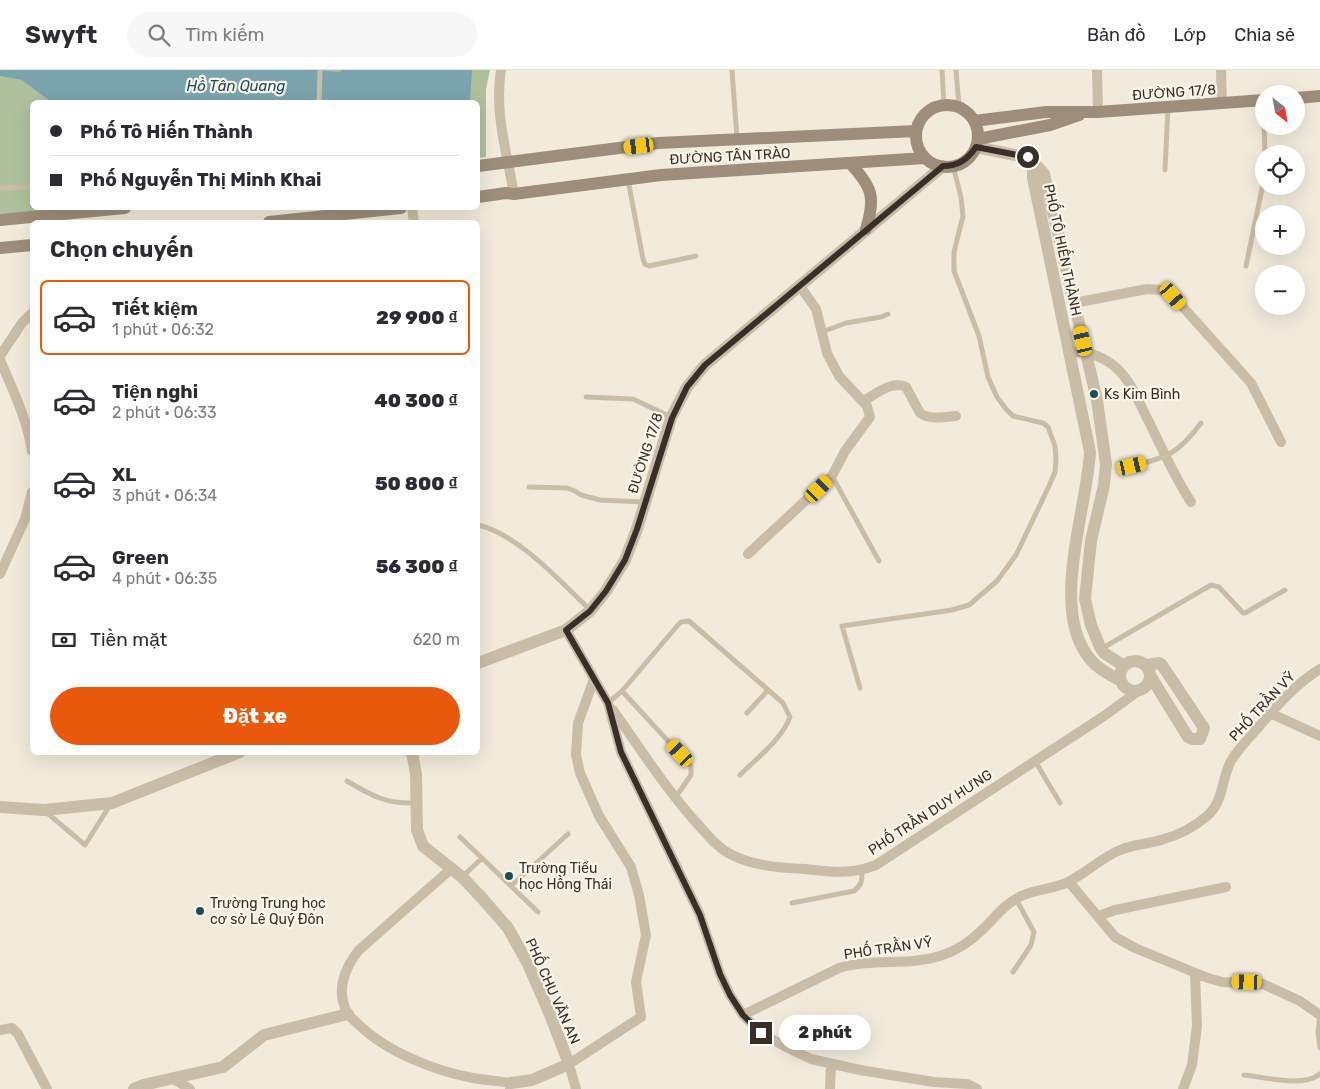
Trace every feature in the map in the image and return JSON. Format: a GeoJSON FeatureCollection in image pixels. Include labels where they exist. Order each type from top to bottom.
{"type":"FeatureCollection","features":[{"type":"Feature","properties":{"kind":"main road"},"geometry":{"type":"LineString","coordinates":[[1305,97],[1320,96]]}},
{"type":"Feature","properties":{"kind":"main road","name":"ĐƯỜNG 17/8"},"geometry":{"type":"LineString","coordinates":[[974,121],[1046,112],[1092,112],[1255,101]]}},
{"type":"Feature","properties":{"kind":"main road"},"geometry":{"type":"LineString","coordinates":[[944,105],[959,107],[968,113],[974,121],[977,130],[977,143],[970,156],[962,162],[948,166],[933,163],[925,158],[919,150],[916,130],[920,121],[934,107],[944,105]]}},
{"type":"Feature","properties":{"kind":"main road","name":"ĐƯỜNG 17/8"},"geometry":{"type":"LineString","coordinates":[[977,143],[1050,126],[1092,112]]}},
{"type":"Feature","properties":{"kind":"main road","name":"ĐƯỜNG TÂN TRÀO"},"geometry":{"type":"LineString","coordinates":[[480,166],[658,143],[916,130]]}},
{"type":"Feature","properties":{"kind":"main road","name":"ĐƯỜNG TÂN TRÀO"},"geometry":{"type":"LineString","coordinates":[[480,197],[661,175],[925,158]]}},
{"type":"Feature","properties":{"kind":"main road"},"geometry":{"type":"LineString","coordinates":[[850,163],[863,178],[872,198],[872,212],[866,228]]}},
{"type":"Feature","properties":{"kind":"main road"},"geometry":{"type":"LineString","coordinates":[[0,220],[104,210]]}},
{"type":"Feature","properties":{"kind":"main road"},"geometry":{"type":"LineString","coordinates":[[295,220],[313,216],[358,215],[389,210]]}},
{"type":"Feature","properties":{"kind":"main road"},"geometry":{"type":"LineString","coordinates":[[0,248],[30,245]]}},
{"type":"Feature","properties":{"kind":"street"},"geometry":{"type":"LineString","coordinates":[[501,70],[499,81],[500,110],[514,194]]}},
{"type":"Feature","properties":{"kind":"street"},"geometry":{"type":"LineString","coordinates":[[1092,112],[1097,70]]}},
{"type":"Feature","properties":{"kind":"street"},"geometry":{"type":"LineString","coordinates":[[1221,70],[1222,103]]}},
{"type":"Feature","properties":{"kind":"street"},"geometry":{"type":"LineString","coordinates":[[977,143],[1030,158],[1033,161]]}},
{"type":"Feature","properties":{"kind":"street","name":"PHỐ TÔ HIẾN THÀNH"},"geometry":{"type":"LineString","coordinates":[[1033,161],[1044,174],[1097,400],[1106,464],[1104,485],[1091,541],[1085,598],[1091,624],[1101,649]]}},
{"type":"Feature","properties":{"kind":"street","name":"PHỐ TÔ HIẾN THÀNH"},"geometry":{"type":"LineString","coordinates":[[1033,161],[1032,178],[1090,452],[1089,474],[1070,582],[1073,620],[1082,648],[1090,659],[1100,668],[1121,681],[1128,690],[1137,692]]}},
{"type":"Feature","properties":{"kind":"street","name":"ĐƯỜNG 17/8"},"geometry":{"type":"LineString","coordinates":[[480,663],[566,630],[590,611],[606,591],[625,560],[672,418],[687,387],[705,365],[866,228],[948,166]]}},
{"type":"Feature","properties":{"kind":"street"},"geometry":{"type":"LineString","coordinates":[[748,554],[832,476],[844,451],[870,418],[867,406],[839,376],[827,353],[816,310],[800,286]]}},
{"type":"Feature","properties":{"kind":"street"},"geometry":{"type":"LineString","coordinates":[[1074,303],[1147,289],[1161,290],[1173,296],[1250,383],[1281,442]]}},
{"type":"Feature","properties":{"kind":"street"},"geometry":{"type":"LineString","coordinates":[[0,356],[30,315]]}},
{"type":"Feature","properties":{"kind":"street"},"geometry":{"type":"LineString","coordinates":[[1070,352],[1085,352],[1101,358],[1114,366],[1129,382],[1181,486],[1192,502]]}},
{"type":"Feature","properties":{"kind":"street"},"geometry":{"type":"LineString","coordinates":[[0,360],[14,392],[30,438]]}},
{"type":"Feature","properties":{"kind":"street"},"geometry":{"type":"LineString","coordinates":[[863,401],[889,386],[902,385],[906,387],[920,413],[924,416],[956,416]]}},
{"type":"Feature","properties":{"kind":"street"},"geometry":{"type":"LineString","coordinates":[[0,574],[25,520],[30,500]]}},
{"type":"Feature","properties":{"kind":"street"},"geometry":{"type":"LineString","coordinates":[[566,630],[608,703],[621,752],[700,915],[720,974],[730,995],[743,1015],[761,1033],[811,1059],[924,1080],[966,1084],[977,1089]]}},
{"type":"Feature","properties":{"kind":"street"},"geometry":{"type":"LineString","coordinates":[[1101,649],[1124,666]]}},
{"type":"Feature","properties":{"kind":"street"},"geometry":{"type":"LineString","coordinates":[[1121,681],[1120,673],[1124,666],[1132,661],[1142,662],[1149,671],[1188,736],[1192,739],[1200,739],[1204,728],[1162,665],[1159,663],[1149,671],[1148,686],[1137,692]]}},
{"type":"Feature","properties":{"kind":"street","name":"PHỐ TRẦN VỸ"},"geometry":{"type":"LineString","coordinates":[[743,1015],[839,968],[868,962],[911,962],[940,956],[961,946],[982,930],[998,912],[1016,899],[1068,882],[1122,849],[1164,840],[1178,834],[1206,816],[1216,806],[1226,773],[1231,761],[1239,750],[1299,684],[1320,670]]}},
{"type":"Feature","properties":{"kind":"street"},"geometry":{"type":"LineString","coordinates":[[576,1089],[569,1064],[641,1017],[636,982],[646,935],[639,895],[631,867],[599,816],[580,773],[576,755],[578,723],[594,679]]}},
{"type":"Feature","properties":{"kind":"street","name":"PHỐ TRẦN DUY HƯNG"},"geometry":{"type":"LineString","coordinates":[[608,703],[675,798],[710,838],[732,856],[749,862],[844,873],[862,871],[876,865],[1104,716],[1137,692]]}},
{"type":"Feature","properties":{"kind":"street"},"geometry":{"type":"LineString","coordinates":[[1270,714],[1320,736]]}},
{"type":"Feature","properties":{"kind":"street"},"geometry":{"type":"LineString","coordinates":[[0,806],[44,810],[112,803],[232,755]]}},
{"type":"Feature","properties":{"kind":"street","name":"PHỐ CHU VĂN AN"},"geometry":{"type":"LineString","coordinates":[[413,755],[416,774],[417,830],[424,846],[462,877],[508,928],[528,964],[569,1064],[532,1080],[511,1086]]}},
{"type":"Feature","properties":{"kind":"street"},"geometry":{"type":"LineString","coordinates":[[451,869],[359,950],[348,964],[343,978],[342,995],[348,1014],[371,1037],[402,1054],[435,1067],[472,1078],[511,1086]]}},
{"type":"Feature","properties":{"kind":"street"},"geometry":{"type":"LineString","coordinates":[[1068,882],[1099,916],[1115,938],[1195,974],[1222,982],[1263,984],[1300,1001],[1320,1015]]}},
{"type":"Feature","properties":{"kind":"street"},"geometry":{"type":"LineString","coordinates":[[1099,916],[1115,910],[1226,887]]}},
{"type":"Feature","properties":{"kind":"street"},"geometry":{"type":"LineString","coordinates":[[1183,1089],[1192,1065],[1197,1026],[1195,974]]}},
{"type":"Feature","properties":{"kind":"street"},"geometry":{"type":"LineString","coordinates":[[134,1089],[172,1078],[223,1067],[264,1036],[348,1014]]}},
{"type":"Feature","properties":{"kind":"street"},"geometry":{"type":"LineString","coordinates":[[0,1030],[12,1028],[18,1034],[47,1089]]}},
{"type":"Feature","properties":{"kind":"street"},"geometry":{"type":"LineString","coordinates":[[830,1089],[831,1064]]}},
{"type":"Feature","properties":{"kind":"street"},"geometry":{"type":"LineString","coordinates":[[172,1078],[190,1089]]}},
{"type":"Feature","properties":{"kind":"lane"},"geometry":{"type":"LineString","coordinates":[[319,100],[320,70]]}},
{"type":"Feature","properties":{"kind":"lane"},"geometry":{"type":"LineString","coordinates":[[732,70],[737,138]]}},
{"type":"Feature","properties":{"kind":"lane"},"geometry":{"type":"LineString","coordinates":[[942,70],[944,105]]}},
{"type":"Feature","properties":{"kind":"lane"},"geometry":{"type":"LineString","coordinates":[[956,70],[959,107]]}},
{"type":"Feature","properties":{"kind":"lane"},"geometry":{"type":"LineString","coordinates":[[1165,170],[1168,107]]}},
{"type":"Feature","properties":{"kind":"lane"},"geometry":{"type":"LineString","coordinates":[[860,688],[842,626],[952,610],[969,605],[998,581],[1016,555],[1055,472],[1055,446],[1048,427],[1043,423],[1013,416],[997,397],[988,377],[979,336],[954,271],[954,252],[963,216],[961,197],[948,166]]}},
{"type":"Feature","properties":{"kind":"lane"},"geometry":{"type":"LineString","coordinates":[[628,179],[642,260],[645,264],[649,266],[696,256]]}},
{"type":"Feature","properties":{"kind":"lane"},"geometry":{"type":"LineString","coordinates":[[0,188],[30,187]]}},
{"type":"Feature","properties":{"kind":"lane"},"geometry":{"type":"LineString","coordinates":[[1246,266],[1261,195]]}},
{"type":"Feature","properties":{"kind":"lane"},"geometry":{"type":"LineString","coordinates":[[822,332],[846,323],[888,314]]}},
{"type":"Feature","properties":{"kind":"lane"},"geometry":{"type":"LineString","coordinates":[[586,397],[633,398],[672,418]]}},
{"type":"Feature","properties":{"kind":"lane"},"geometry":{"type":"LineString","coordinates":[[1132,466],[1154,461],[1178,450],[1201,423]]}},
{"type":"Feature","properties":{"kind":"lane"},"geometry":{"type":"LineString","coordinates":[[832,476],[879,561]]}},
{"type":"Feature","properties":{"kind":"lane"},"geometry":{"type":"LineString","coordinates":[[529,487],[567,488],[581,495],[600,500],[645,502]]}},
{"type":"Feature","properties":{"kind":"lane"},"geometry":{"type":"LineString","coordinates":[[480,525],[522,548],[542,564],[590,611]]}},
{"type":"Feature","properties":{"kind":"lane"},"geometry":{"type":"LineString","coordinates":[[1101,649],[1211,585],[1219,587],[1243,613],[1285,590]]}},
{"type":"Feature","properties":{"kind":"lane"},"geometry":{"type":"LineString","coordinates":[[608,703],[622,691],[678,625],[681,622],[689,621],[783,703],[790,717],[787,724],[773,741],[740,775]]}},
{"type":"Feature","properties":{"kind":"lane"},"geometry":{"type":"LineString","coordinates":[[747,713],[768,690]]}},
{"type":"Feature","properties":{"kind":"lane"},"geometry":{"type":"LineString","coordinates":[[622,691],[691,766],[691,776],[675,798]]}},
{"type":"Feature","properties":{"kind":"lane"},"geometry":{"type":"LineString","coordinates":[[1036,761],[1060,803]]}},
{"type":"Feature","properties":{"kind":"lane"},"geometry":{"type":"LineString","coordinates":[[347,781],[374,797],[385,801],[416,803]]}},
{"type":"Feature","properties":{"kind":"lane"},"geometry":{"type":"LineString","coordinates":[[44,810],[85,845],[112,803]]}},
{"type":"Feature","properties":{"kind":"lane"},"geometry":{"type":"LineString","coordinates":[[511,886],[568,834]]}},
{"type":"Feature","properties":{"kind":"lane"},"geometry":{"type":"LineString","coordinates":[[460,837],[538,912]]}},
{"type":"Feature","properties":{"kind":"lane"},"geometry":{"type":"LineString","coordinates":[[462,877],[482,858]]}},
{"type":"Feature","properties":{"kind":"lane"},"geometry":{"type":"LineString","coordinates":[[792,903],[854,891],[862,882],[862,871]]}},
{"type":"Feature","properties":{"kind":"lane"},"geometry":{"type":"LineString","coordinates":[[1013,972],[1031,945],[1034,932],[1016,899]]}},
{"type":"Feature","properties":{"kind":"lane"},"geometry":{"type":"LineString","coordinates":[[1320,1015],[1318,1032],[1320,1048]]}},
{"type":"Feature","properties":{"kind":"lane"},"geometry":{"type":"LineString","coordinates":[[1244,1075],[1294,1081],[1315,1078],[1320,1074]]}},
{"type":"Feature","properties":{"kind":"green space","name":"Hồ Tân Quang"},"geometry":{"type":"Polygon","coordinates":[[[0,70],[490,70],[486,89],[486,157],[480,158],[480,100],[30,100],[30,210],[85,210],[0,218],[0,70]]]}},
{"type":"Feature","properties":{"kind":"water","name":"Hồ Tân Quang"},"geometry":{"type":"Polygon","coordinates":[[[0,70],[321,70],[339,72],[342,70],[472,70],[470,100],[48,100],[22,80],[0,76],[0,70]]]}},
{"type":"Feature","properties":{"kind":"place","name":"Ks Kim Bình"},"geometry":{"type":"Point","coordinates":[1094,394]}},
{"type":"Feature","properties":{"kind":"place","name":"Trường Tiểu học Hồng Thái"},"geometry":{"type":"Point","coordinates":[509,876]}},
{"type":"Feature","properties":{"kind":"place","name":"Trường Trung học cơ sở Lê Quý Đôn"},"geometry":{"type":"Point","coordinates":[200,911]}},
{"type":"Feature","properties":{"kind":"route"},"geometry":{"type":"LineString","coordinates":[[761,1033],[743,1015],[730,995],[720,974],[712,945],[700,915],[621,752],[608,703],[566,630],[590,611],[606,591],[625,560],[637,529],[672,418],[687,387],[705,365],[943,166],[953,166],[962,162],[970,156],[976,147],[1028,157]]}}]}
